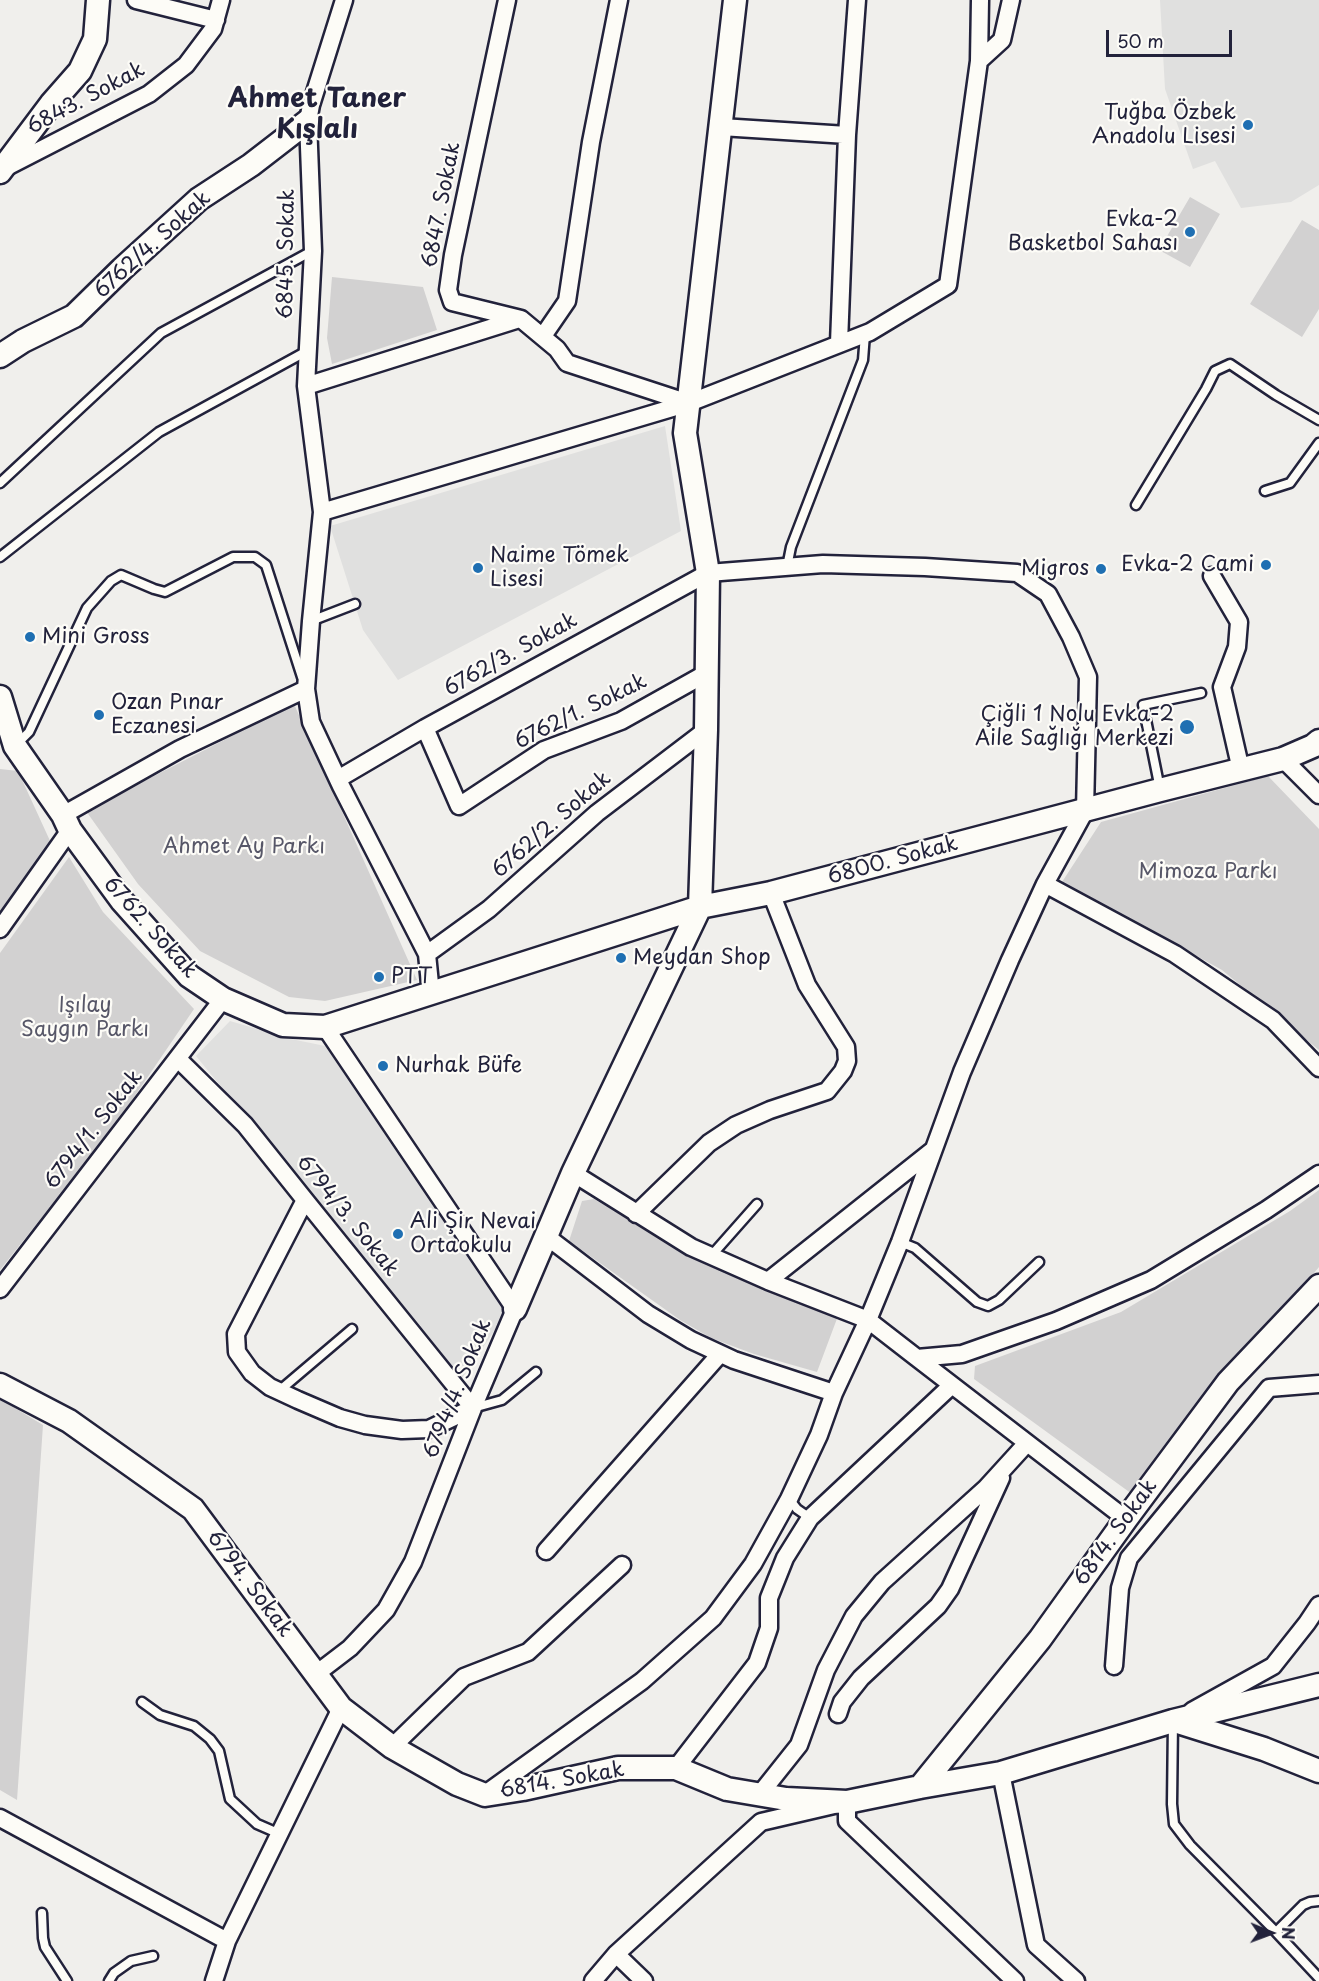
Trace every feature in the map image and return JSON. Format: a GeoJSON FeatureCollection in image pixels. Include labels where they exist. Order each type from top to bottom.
{"type":"FeatureCollection","features":[{"type":"Feature","properties":{"kind":"street"},"geometry":{"type":"LineString","coordinates":[[1,170],[51,104],[80,71],[95,39],[98,0]]}},
{"type":"Feature","properties":{"kind":"street"},"geometry":{"type":"LineString","coordinates":[[136,0],[216,20]]}},
{"type":"Feature","properties":{"kind":"street","name":"6843. Sokak"},"geometry":{"type":"LineString","coordinates":[[1,170],[149,94],[186,65],[213,29],[222,0]]}},
{"type":"Feature","properties":{"kind":"street","name":"6845. Sokak"},"geometry":{"type":"LineString","coordinates":[[344,0],[308,121],[313,251],[306,386],[322,512],[306,689],[311,722],[427,954]]}},
{"type":"Feature","properties":{"kind":"street","name":"6847. Sokak"},"geometry":{"type":"LineString","coordinates":[[507,0],[448,290],[452,302],[520,319],[543,336],[567,363],[689,403]]}},
{"type":"Feature","properties":{"kind":"street"},"geometry":{"type":"LineString","coordinates":[[543,336],[567,301],[591,142],[619,0]]}},
{"type":"Feature","properties":{"kind":"street"},"geometry":{"type":"LineString","coordinates":[[515,1309],[573,1173],[700,907],[708,573],[685,433],[735,0]]}},
{"type":"Feature","properties":{"kind":"street"},"geometry":{"type":"LineString","coordinates":[[839,343],[847,135],[857,0]]}},
{"type":"Feature","properties":{"kind":"street"},"geometry":{"type":"LineString","coordinates":[[322,512],[689,403],[865,334],[948,285],[979,61],[980,0]]}},
{"type":"Feature","properties":{"kind":"street"},"geometry":{"type":"LineString","coordinates":[[979,61],[1002,40],[1011,0]]}},
{"type":"Feature","properties":{"kind":"street","name":"6762/4. Sokak"},"geometry":{"type":"LineString","coordinates":[[0,356],[23,341],[74,316],[199,199],[251,165],[308,121]]}},
{"type":"Feature","properties":{"kind":"street"},"geometry":{"type":"LineString","coordinates":[[721,127],[847,135]]}},
{"type":"Feature","properties":{"kind":"street"},"geometry":{"type":"LineString","coordinates":[[306,386],[520,319]]}},
{"type":"Feature","properties":{"kind":"street","name":"6762/4. Sokak"},"geometry":{"type":"LineString","coordinates":[[0,344],[23,341]]}},
{"type":"Feature","properties":{"kind":"street"},"geometry":{"type":"LineString","coordinates":[[485,1795],[642,1681],[713,1618],[753,1564],[789,1499],[868,1320],[900,1242],[962,1072],[1010,960],[1045,884],[1085,811],[1088,677],[1071,637],[1048,594],[1017,573],[823,564],[708,573]]}},
{"type":"Feature","properties":{"kind":"street","name":"6762/3. Sokak"},"geometry":{"type":"LineString","coordinates":[[338,778],[708,573]]}},
{"type":"Feature","properties":{"kind":"street"},"geometry":{"type":"LineString","coordinates":[[1212,576],[1239,622],[1237,647],[1222,687],[1241,770]]}},
{"type":"Feature","properties":{"kind":"street","name":"6762/1. Sokak"},"geometry":{"type":"LineString","coordinates":[[425,728],[459,806],[544,750],[621,721],[705,674]]}},
{"type":"Feature","properties":{"kind":"street"},"geometry":{"type":"LineString","coordinates":[[0,929],[66,823],[180,749],[306,689]]}},
{"type":"Feature","properties":{"kind":"street","name":"6762. Sokak"},"geometry":{"type":"LineString","coordinates":[[0,697],[7,747],[66,823],[122,901],[189,976],[223,999],[283,1025],[325,1027],[700,907]]}},
{"type":"Feature","properties":{"kind":"street","name":"6762/2. Sokak"},"geometry":{"type":"LineString","coordinates":[[427,954],[489,909],[597,813],[706,730]]}},
{"type":"Feature","properties":{"kind":"street","name":"6800. Sokak"},"geometry":{"type":"LineString","coordinates":[[700,907],[771,893],[1283,759],[1319,741]]}},
{"type":"Feature","properties":{"kind":"street"},"geometry":{"type":"LineString","coordinates":[[1283,759],[1319,795]]}},
{"type":"Feature","properties":{"kind":"street"},"geometry":{"type":"LineString","coordinates":[[1045,884],[1175,954],[1273,1020],[1319,1068]]}},
{"type":"Feature","properties":{"kind":"street"},"geometry":{"type":"LineString","coordinates":[[636,1214],[709,1143],[736,1125],[770,1110],[827,1091],[843,1071],[846,1047],[807,985],[771,893]]}},
{"type":"Feature","properties":{"kind":"street"},"geometry":{"type":"LineString","coordinates":[[427,954],[431,994]]}},
{"type":"Feature","properties":{"kind":"street","name":"6794/1. Sokak"},"geometry":{"type":"LineString","coordinates":[[0,1289],[223,999]]}},
{"type":"Feature","properties":{"kind":"street","name":"6794/4. Sokak"},"geometry":{"type":"LineString","coordinates":[[316,1674],[350,1648],[386,1610],[412,1562],[515,1309],[325,1027]]}},
{"type":"Feature","properties":{"kind":"street","name":"6794/3. Sokak"},"geometry":{"type":"LineString","coordinates":[[178,1059],[245,1125],[473,1408]]}},
{"type":"Feature","properties":{"kind":"street"},"geometry":{"type":"LineString","coordinates":[[768,1281],[934,1150]]}},
{"type":"Feature","properties":{"kind":"street"},"geometry":{"type":"LineString","coordinates":[[573,1173],[692,1247],[768,1281],[868,1320],[1126,1519]]}},
{"type":"Feature","properties":{"kind":"street"},"geometry":{"type":"LineString","coordinates":[[917,1358],[962,1354],[1056,1321],[1151,1280],[1266,1210],[1319,1174]]}},
{"type":"Feature","properties":{"kind":"street"},"geometry":{"type":"LineString","coordinates":[[306,1200],[236,1334],[237,1352],[252,1372],[270,1387],[340,1419],[364,1425],[402,1430],[429,1429],[473,1408]]}},
{"type":"Feature","properties":{"kind":"street"},"geometry":{"type":"LineString","coordinates":[[546,1236],[648,1314],[691,1340],[734,1360],[834,1393]]}},
{"type":"Feature","properties":{"kind":"street","name":"6814. Sokak"},"geometry":{"type":"LineString","coordinates":[[920,1787],[1040,1639],[1228,1382],[1319,1286]]}},
{"type":"Feature","properties":{"kind":"street"},"geometry":{"type":"LineString","coordinates":[[546,1551],[720,1354]]}},
{"type":"Feature","properties":{"kind":"street"},"geometry":{"type":"LineString","coordinates":[[1114,1666],[1120,1588],[1129,1558],[1269,1388],[1319,1384]]}},
{"type":"Feature","properties":{"kind":"street","name":"6794. Sokak"},"geometry":{"type":"LineString","coordinates":[[0,1385],[69,1421],[194,1509],[341,1708],[392,1747],[457,1784],[485,1795]]}},
{"type":"Feature","properties":{"kind":"street"},"geometry":{"type":"LineString","coordinates":[[676,1768],[757,1663],[769,1628],[769,1598],[785,1558],[810,1518],[952,1385]]}},
{"type":"Feature","properties":{"kind":"street"},"geometry":{"type":"LineString","coordinates":[[760,1794],[800,1745],[826,1670],[854,1616],[882,1582],[986,1488],[1027,1443]]}},
{"type":"Feature","properties":{"kind":"street"},"geometry":{"type":"LineString","coordinates":[[838,1714],[842,1702],[861,1678],[944,1598],[1008,1464]]}},
{"type":"Feature","properties":{"kind":"street"},"geometry":{"type":"LineString","coordinates":[[392,1747],[464,1677],[528,1652],[622,1564]]}},
{"type":"Feature","properties":{"kind":"street"},"geometry":{"type":"LineString","coordinates":[[1173,1721],[1274,1666],[1319,1605]]}},
{"type":"Feature","properties":{"kind":"street","name":"6814. Sokak"},"geometry":{"type":"LineString","coordinates":[[485,1795],[618,1768],[676,1768],[727,1789],[786,1799],[847,1802],[1001,1773],[1173,1721],[1319,1685]]}},
{"type":"Feature","properties":{"kind":"street"},"geometry":{"type":"LineString","coordinates":[[214,1981],[227,1941],[341,1708]]}},
{"type":"Feature","properties":{"kind":"street"},"geometry":{"type":"LineString","coordinates":[[1173,1721],[1264,1749],[1319,1771]]}},
{"type":"Feature","properties":{"kind":"street"},"geometry":{"type":"LineString","coordinates":[[1001,1773],[1036,1944],[1058,1981]]}},
{"type":"Feature","properties":{"kind":"street"},"geometry":{"type":"LineString","coordinates":[[593,1981],[616,1954],[761,1822],[847,1802],[847,1821],[1016,1981]]}},
{"type":"Feature","properties":{"kind":"street"},"geometry":{"type":"LineString","coordinates":[[0,1818],[227,1941]]}},
{"type":"Feature","properties":{"kind":"street"},"geometry":{"type":"LineString","coordinates":[[1036,1944],[1076,1981]]}},
{"type":"Feature","properties":{"kind":"street"},"geometry":{"type":"LineString","coordinates":[[616,1954],[644,1981]]}},
{"type":"Feature","properties":{"kind":"lane"},"geometry":{"type":"LineString","coordinates":[[0,483],[161,333],[313,251]]}},
{"type":"Feature","properties":{"kind":"lane"},"geometry":{"type":"LineString","coordinates":[[787,567],[791,547],[863,360],[865,334]]}},
{"type":"Feature","properties":{"kind":"lane"},"geometry":{"type":"LineString","coordinates":[[0,557],[159,432],[308,351]]}},
{"type":"Feature","properties":{"kind":"lane"},"geometry":{"type":"LineString","coordinates":[[1136,505],[1206,389],[1215,370],[1230,364],[1319,420]]}},
{"type":"Feature","properties":{"kind":"lane"},"geometry":{"type":"LineString","coordinates":[[1265,491],[1290,483],[1319,442]]}},
{"type":"Feature","properties":{"kind":"lane"},"geometry":{"type":"LineString","coordinates":[[7,747],[29,732],[87,608],[111,581],[122,575],[153,590],[165,592],[233,557],[255,557],[266,565],[306,689]]}},
{"type":"Feature","properties":{"kind":"lane"},"geometry":{"type":"LineString","coordinates":[[311,621],[355,604]]}},
{"type":"Feature","properties":{"kind":"lane"},"geometry":{"type":"LineString","coordinates":[[1160,790],[1143,705],[1201,693]]}},
{"type":"Feature","properties":{"kind":"lane"},"geometry":{"type":"LineString","coordinates":[[711,1256],[757,1204]]}},
{"type":"Feature","properties":{"kind":"lane"},"geometry":{"type":"LineString","coordinates":[[900,1242],[915,1248],[977,1302],[988,1306],[999,1300],[1038,1262]]}},
{"type":"Feature","properties":{"kind":"lane"},"geometry":{"type":"LineString","coordinates":[[279,1391],[352,1329]]}},
{"type":"Feature","properties":{"kind":"lane"},"geometry":{"type":"LineString","coordinates":[[473,1408],[502,1400],[536,1372]]}},
{"type":"Feature","properties":{"kind":"lane"},"geometry":{"type":"LineString","coordinates":[[789,1499],[797,1509],[810,1518]]}},
{"type":"Feature","properties":{"kind":"lane"},"geometry":{"type":"LineString","coordinates":[[142,1702],[160,1715],[194,1726],[210,1739],[219,1750],[230,1799],[257,1824],[280,1834]]}},
{"type":"Feature","properties":{"kind":"lane"},"geometry":{"type":"LineString","coordinates":[[1173,1721],[1172,1804],[1174,1824],[1190,1845],[1319,1978]]}},
{"type":"Feature","properties":{"kind":"lane"},"geometry":{"type":"LineString","coordinates":[[1276,1932],[1303,1905],[1319,1901]]}},
{"type":"Feature","properties":{"kind":"lane"},"geometry":{"type":"LineString","coordinates":[[42,1913],[45,1947],[67,1981]]}},
{"type":"Feature","properties":{"kind":"lane"},"geometry":{"type":"LineString","coordinates":[[109,1981],[114,1973],[131,1961],[153,1956]]}},
{"type":"Feature","properties":{"kind":"shaded area","name":"Tuğba Özbek Anadolu Lisesi"},"geometry":{"type":"Polygon","coordinates":[[[1160,0],[1319,0],[1319,185],[1291,202],[1241,208],[1215,161],[1193,169],[1165,89],[1160,0]]]}},
{"type":"Feature","properties":{"kind":"shaded area","name":"Naime Tömek Lisesi"},"geometry":{"type":"Polygon","coordinates":[[[665,426],[681,531],[398,680],[363,630],[330,526],[665,426]]]}},
{"type":"Feature","properties":{"kind":"shaded area","name":"Ali Şir Nevai Ortaokulu"},"geometry":{"type":"Polygon","coordinates":[[[230,1021],[291,1039],[340,1049],[403,1157],[507,1312],[461,1380],[196,1056],[230,1021]]]}},
{"type":"Feature","properties":{"kind":"green space","name":"Evka-2 Basketbol Sahası"},"geometry":{"type":"Polygon","coordinates":[[[1190,197],[1220,214],[1190,267],[1159,250],[1190,197]]]}},
{"type":"Feature","properties":{"kind":"green space"},"geometry":{"type":"Polygon","coordinates":[[[1302,220],[1319,230],[1319,309],[1302,337],[1250,304],[1302,220]]]}},
{"type":"Feature","properties":{"kind":"green space"},"geometry":{"type":"Polygon","coordinates":[[[332,277],[423,287],[437,330],[332,364],[327,338],[332,277]]]}},
{"type":"Feature","properties":{"kind":"green space","name":"Ahmet Ay Parkı"},"geometry":{"type":"Polygon","coordinates":[[[294,704],[417,980],[325,1001],[289,997],[200,951],[138,884],[86,811],[294,704]]]}},
{"type":"Feature","properties":{"kind":"green space"},"geometry":{"type":"Polygon","coordinates":[[[0,769],[18,771],[51,843],[0,914],[0,769]]]}},
{"type":"Feature","properties":{"kind":"green space","name":"Mimoza Parkı"},"geometry":{"type":"Polygon","coordinates":[[[1268,776],[1319,829],[1319,1050],[1222,970],[1062,882],[1101,822],[1268,776]]]}},
{"type":"Feature","properties":{"kind":"green space","name":"Işılay Saygın Parkı"},"geometry":{"type":"Polygon","coordinates":[[[69,857],[103,912],[194,1009],[115,1125],[0,1270],[0,953],[69,857]]]}},
{"type":"Feature","properties":{"kind":"green space"},"geometry":{"type":"Polygon","coordinates":[[[1319,1190],[1319,1267],[1132,1494],[974,1379],[975,1366],[1121,1312],[1290,1211],[1319,1190]]]}},
{"type":"Feature","properties":{"kind":"green space"},"geometry":{"type":"Polygon","coordinates":[[[594,1199],[687,1255],[768,1290],[838,1316],[817,1372],[754,1354],[711,1338],[680,1320],[569,1241],[582,1201],[594,1199]]]}},
{"type":"Feature","properties":{"kind":"green space"},"geometry":{"type":"Polygon","coordinates":[[[0,1399],[43,1425],[17,1800],[0,1790],[0,1399]]]}},
{"type":"Feature","properties":{"kind":"place","name":"Tuğba Özbek Anadolu Lisesi"},"geometry":{"type":"Point","coordinates":[1248,125]}},
{"type":"Feature","properties":{"kind":"place","name":"Evka-2 Basketbol Sahası"},"geometry":{"type":"Point","coordinates":[1190,232]}},
{"type":"Feature","properties":{"kind":"place","name":"Evka-2 Cami"},"geometry":{"type":"Point","coordinates":[1266,565]}},
{"type":"Feature","properties":{"kind":"place","name":"Naime Tömek Lisesi"},"geometry":{"type":"Point","coordinates":[478,568]}},
{"type":"Feature","properties":{"kind":"place","name":"Migros"},"geometry":{"type":"Point","coordinates":[1101,569]}},
{"type":"Feature","properties":{"kind":"place","name":"Mini Gross"},"geometry":{"type":"Point","coordinates":[30,637]}},
{"type":"Feature","properties":{"kind":"place","name":"Ozan Pınar Eczanesi"},"geometry":{"type":"Point","coordinates":[99,715]}},
{"type":"Feature","properties":{"kind":"place","name":"Çiğli 1 Nolu Evka-2 Aile Sağlığı Merkezi"},"geometry":{"type":"Point","coordinates":[1187,727]}},
{"type":"Feature","properties":{"kind":"place","name":"Meydan Shop"},"geometry":{"type":"Point","coordinates":[621,958]}},
{"type":"Feature","properties":{"kind":"place","name":"PTT"},"geometry":{"type":"Point","coordinates":[379,977]}},
{"type":"Feature","properties":{"kind":"place","name":"Nurhak Büfe"},"geometry":{"type":"Point","coordinates":[383,1066]}},
{"type":"Feature","properties":{"kind":"place","name":"Ali Şir Nevai Ortaokulu"},"geometry":{"type":"Point","coordinates":[398,1234]}},
{"type":"Feature","properties":{"kind":"district","name":"Ahmet Taner Kışlalı"},"geometry":{"type":"Point","coordinates":[317,116]}}]}
